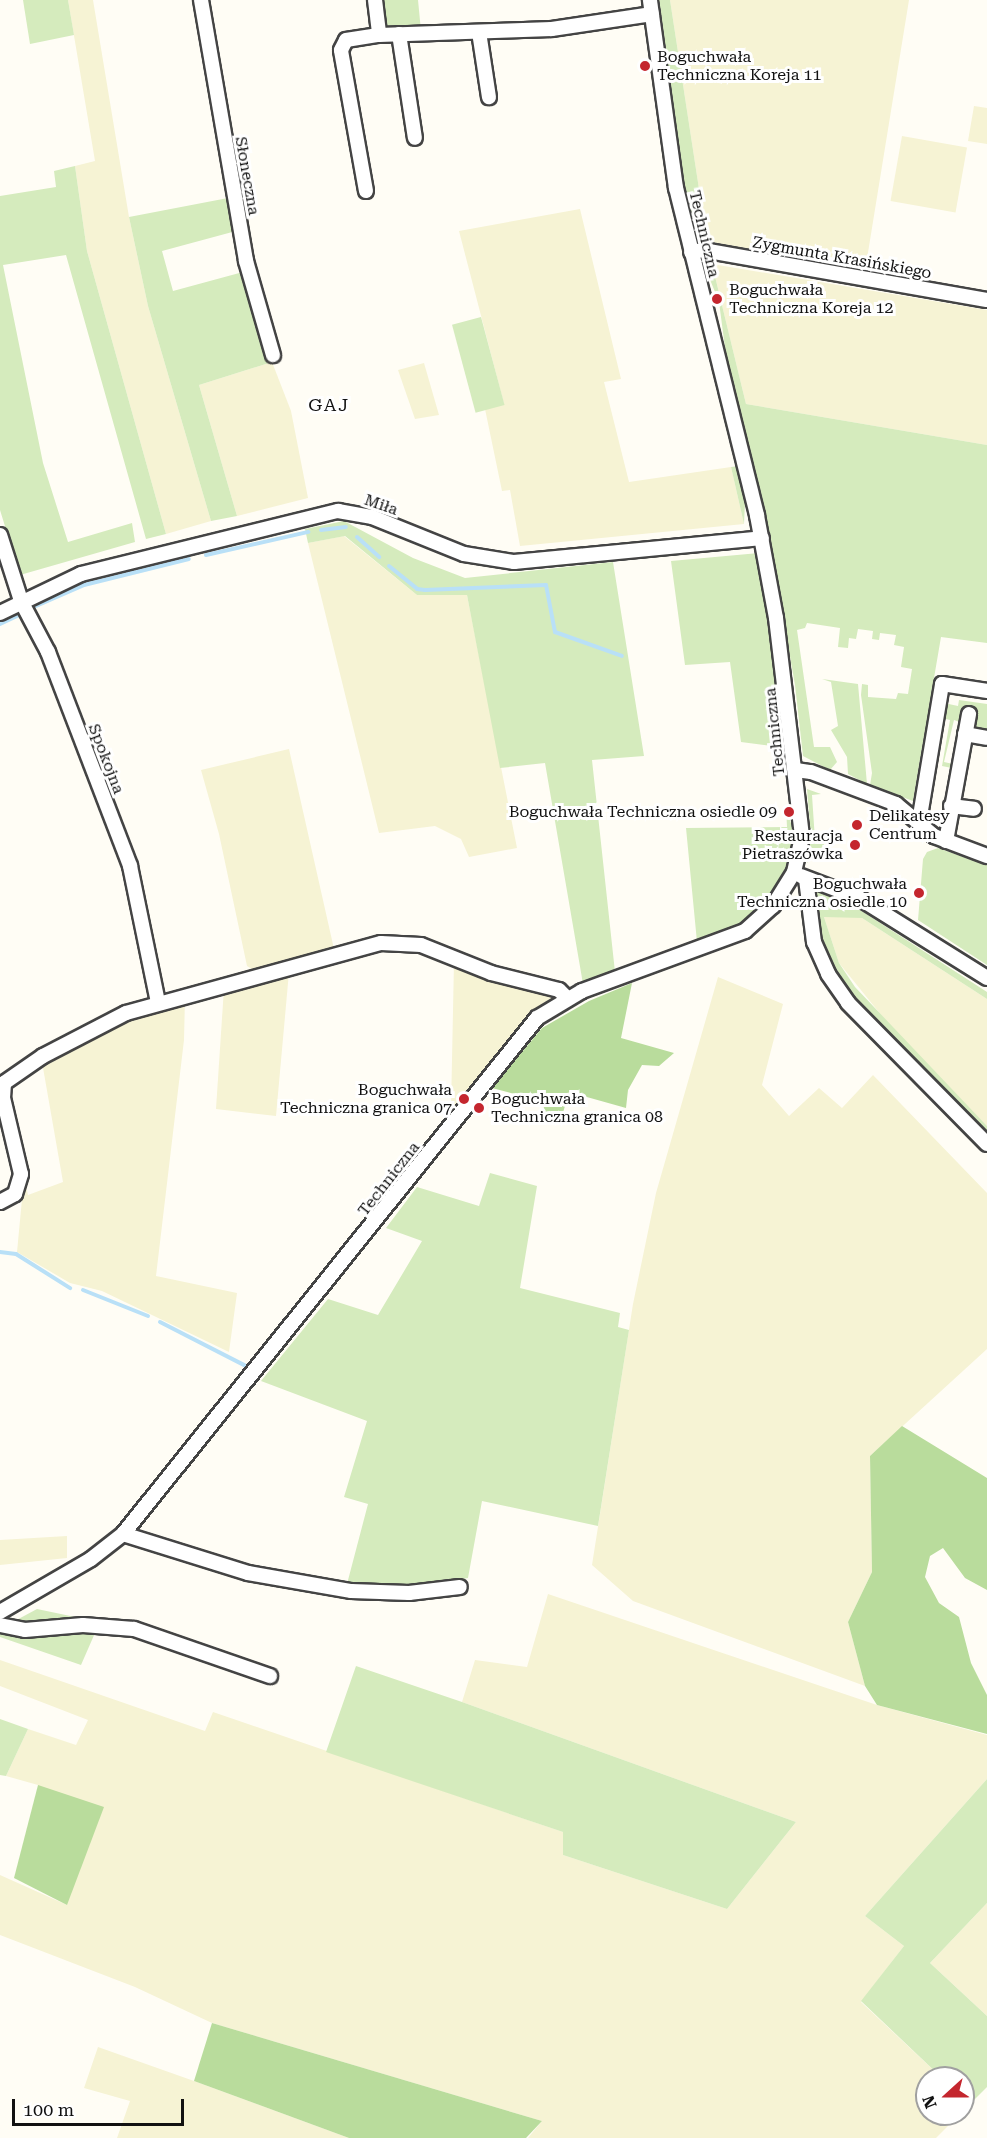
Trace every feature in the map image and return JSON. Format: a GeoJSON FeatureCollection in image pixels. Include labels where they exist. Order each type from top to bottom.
{"type":"FeatureCollection","features":[{"type":"Feature","properties":{"kind":"street","name":"Słoneczna"},"geometry":{"type":"LineString","coordinates":[[201,0],[246,261],[273,356]]}},
{"type":"Feature","properties":{"kind":"street"},"geometry":{"type":"LineString","coordinates":[[375,0],[379,35]]}},
{"type":"Feature","properties":{"kind":"street","name":"Techniczna"},"geometry":{"type":"LineString","coordinates":[[366,191],[343,43],[379,35],[552,28],[651,7],[675,181],[762,538],[787,687],[802,836],[800,876],[814,942],[828,974],[848,1003],[987,1144]]}},
{"type":"Feature","properties":{"kind":"street"},"geometry":{"type":"LineString","coordinates":[[479,32],[489,97]]}},
{"type":"Feature","properties":{"kind":"street"},"geometry":{"type":"LineString","coordinates":[[399,34],[415,138]]}},
{"type":"Feature","properties":{"kind":"street","name":"Zygmunta Krasińskiego"},"geometry":{"type":"LineString","coordinates":[[691,252],[703,250],[987,300]]}},
{"type":"Feature","properties":{"kind":"street","name":"Miła"},"geometry":{"type":"LineString","coordinates":[[0,613],[81,574],[339,511],[372,517],[464,554],[514,562],[762,538]]}},
{"type":"Feature","properties":{"kind":"street","name":"Spokojna"},"geometry":{"type":"LineString","coordinates":[[0,536],[21,601],[48,652],[130,866],[159,1002]]}},
{"type":"Feature","properties":{"kind":"street"},"geometry":{"type":"LineString","coordinates":[[919,822],[942,684],[987,691]]}},
{"type":"Feature","properties":{"kind":"street"},"geometry":{"type":"LineString","coordinates":[[946,841],[969,714]]}},
{"type":"Feature","properties":{"kind":"street"},"geometry":{"type":"LineString","coordinates":[[964,734],[987,738]]}},
{"type":"Feature","properties":{"kind":"street"},"geometry":{"type":"LineString","coordinates":[[796,770],[811,772],[896,804],[934,836],[987,856]]}},
{"type":"Feature","properties":{"kind":"street"},"geometry":{"type":"LineString","coordinates":[[951,806],[974,809]]}},
{"type":"Feature","properties":{"kind":"street"},"geometry":{"type":"LineString","coordinates":[[800,876],[860,898],[987,978]]}},
{"type":"Feature","properties":{"kind":"street","name":"Techniczna"},"geometry":{"type":"LineString","coordinates":[[0,1612],[91,1559],[123,1534],[272,1354],[522,1034],[567,998],[746,931],[800,876]]}},
{"type":"Feature","properties":{"kind":"street"},"geometry":{"type":"LineString","coordinates":[[0,1202],[15,1194],[21,1174],[3,1098],[4,1083],[86,1032],[159,1002],[370,944],[402,943],[422,945],[491,973],[559,990],[567,998]]}},
{"type":"Feature","properties":{"kind":"street"},"geometry":{"type":"LineString","coordinates":[[123,1534],[248,1573],[351,1591],[409,1593],[459,1587]]}},
{"type":"Feature","properties":{"kind":"street"},"geometry":{"type":"LineString","coordinates":[[0,1625],[26,1630],[83,1625],[134,1629],[270,1676]]}},
{"type":"Feature","properties":{"kind":"shaded area"},"geometry":{"type":"Polygon","coordinates":[[[68,0],[93,0],[129,217],[148,306],[211,521],[166,534],[87,251],[75,166],[95,161],[68,0]]]}},
{"type":"Feature","properties":{"kind":"shaded area"},"geometry":{"type":"Polygon","coordinates":[[[670,0],[909,0],[865,271],[707,241],[670,0]]]}},
{"type":"Feature","properties":{"kind":"shaded area"},"geometry":{"type":"Polygon","coordinates":[[[974,106],[987,108],[987,144],[968,141],[974,106]]]}},
{"type":"Feature","properties":{"kind":"shaded area"},"geometry":{"type":"Polygon","coordinates":[[[902,136],[967,147],[956,212],[891,201],[902,136]]]}},
{"type":"Feature","properties":{"kind":"shaded area"},"geometry":{"type":"Polygon","coordinates":[[[580,209],[621,379],[604,382],[629,482],[731,467],[744,524],[520,546],[510,490],[502,491],[485,409],[504,404],[459,231],[580,209]]]}},
{"type":"Feature","properties":{"kind":"shaded area"},"geometry":{"type":"Polygon","coordinates":[[[712,264],[987,310],[987,445],[746,404],[712,264]]]}},
{"type":"Feature","properties":{"kind":"shaded area"},"geometry":{"type":"Polygon","coordinates":[[[272,362],[291,411],[308,498],[237,516],[199,385],[272,362]]]}},
{"type":"Feature","properties":{"kind":"shaded area"},"geometry":{"type":"Polygon","coordinates":[[[424,363],[439,415],[415,419],[398,370],[424,363]]]}},
{"type":"Feature","properties":{"kind":"shaded area"},"geometry":{"type":"Polygon","coordinates":[[[344,536],[417,595],[467,595],[517,848],[469,857],[461,839],[435,826],[379,833],[308,543],[344,536]]]}},
{"type":"Feature","properties":{"kind":"shaded area"},"geometry":{"type":"Polygon","coordinates":[[[289,749],[334,949],[255,971],[247,966],[219,834],[201,770],[289,749]]]}},
{"type":"Feature","properties":{"kind":"shaded area"},"geometry":{"type":"Polygon","coordinates":[[[847,915],[862,918],[987,999],[987,1126],[895,1032],[839,963],[824,917],[847,915]]]}},
{"type":"Feature","properties":{"kind":"shaded area"},"geometry":{"type":"Polygon","coordinates":[[[454,961],[553,994],[554,997],[513,1034],[454,1111],[451,1109],[454,961]]]}},
{"type":"Feature","properties":{"kind":"shaded area"},"geometry":{"type":"Polygon","coordinates":[[[289,972],[276,1116],[216,1109],[224,988],[289,972]]]}},
{"type":"Feature","properties":{"kind":"shaded area"},"geometry":{"type":"Polygon","coordinates":[[[718,977],[783,1004],[762,1085],[789,1116],[819,1088],[842,1108],[873,1075],[987,1193],[987,1349],[870,1456],[872,1572],[848,1622],[865,1686],[633,1601],[592,1565],[633,1304],[656,1193],[718,977]]]}},
{"type":"Feature","properties":{"kind":"shaded area"},"geometry":{"type":"Polygon","coordinates":[[[185,998],[184,1040],[156,1276],[237,1293],[229,1352],[102,1291],[70,1283],[17,1252],[24,1178],[28,1195],[63,1182],[42,1062],[115,1021],[185,998]]]}},
{"type":"Feature","properties":{"kind":"shaded area"},"geometry":{"type":"Polygon","coordinates":[[[67,1536],[67,1558],[0,1565],[0,1540],[67,1536]]]}},
{"type":"Feature","properties":{"kind":"shaded area"},"geometry":{"type":"Polygon","coordinates":[[[548,1594],[877,1705],[987,1735],[987,1779],[865,1916],[904,1946],[861,2002],[929,2066],[915,2066],[915,2126],[948,2126],[936,2138],[528,2138],[542,2121],[212,2023],[135,1987],[0,1935],[0,1875],[67,1905],[38,1785],[6,1776],[28,1729],[76,1745],[88,1720],[0,1686],[0,1660],[205,1731],[213,1712],[563,1832],[563,1855],[727,1909],[796,1822],[462,1702],[475,1660],[527,1667],[548,1594]]]}},
{"type":"Feature","properties":{"kind":"shaded area"},"geometry":{"type":"Polygon","coordinates":[[[987,1903],[987,2016],[930,1963],[987,1903]]]}},
{"type":"Feature","properties":{"kind":"shaded area"},"geometry":{"type":"Polygon","coordinates":[[[98,2047],[349,2138],[117,2138],[130,2101],[84,2088],[98,2047]]]}},
{"type":"Feature","properties":{"kind":"green space"},"geometry":{"type":"Polygon","coordinates":[[[23,0],[68,0],[74,35],[30,44],[23,0]]]}},
{"type":"Feature","properties":{"kind":"green space"},"geometry":{"type":"Polygon","coordinates":[[[377,0],[418,0],[421,31],[389,33],[380,23],[377,0]]]}},
{"type":"Feature","properties":{"kind":"green space"},"geometry":{"type":"Polygon","coordinates":[[[659,0],[670,0],[707,241],[697,239],[685,188],[659,0]]]}},
{"type":"Feature","properties":{"kind":"green space"},"geometry":{"type":"Polygon","coordinates":[[[75,166],[87,251],[166,534],[146,539],[66,255],[3,265],[43,463],[68,542],[132,523],[135,542],[20,575],[0,510],[0,196],[56,187],[54,171],[75,166]]]}},
{"type":"Feature","properties":{"kind":"green space"},"geometry":{"type":"Polygon","coordinates":[[[228,198],[236,231],[162,251],[173,291],[243,272],[250,303],[272,362],[199,385],[237,516],[211,521],[148,306],[129,217],[228,198]]]}},
{"type":"Feature","properties":{"kind":"green space"},"geometry":{"type":"Polygon","coordinates":[[[703,262],[712,264],[746,404],[987,445],[987,643],[941,637],[913,801],[870,785],[872,773],[861,695],[862,684],[868,685],[868,697],[896,699],[898,693],[908,694],[912,669],[901,667],[904,647],[894,645],[896,635],[880,633],[879,640],[872,639],[873,631],[858,629],[856,639],[849,638],[848,648],[838,647],[840,628],[807,623],[805,628],[797,630],[814,747],[830,747],[837,762],[830,770],[803,756],[795,685],[762,498],[726,355],[719,302],[703,262]]]}},
{"type":"Feature","properties":{"kind":"green space"},"geometry":{"type":"Polygon","coordinates":[[[481,317],[505,405],[476,413],[452,325],[481,317]]]}},
{"type":"Feature","properties":{"kind":"green space"},"geometry":{"type":"Polygon","coordinates":[[[739,466],[748,502],[745,503],[744,524],[731,467],[739,466]]]}},
{"type":"Feature","properties":{"kind":"green space"},"geometry":{"type":"Polygon","coordinates":[[[344,521],[413,558],[465,578],[613,562],[644,756],[592,760],[615,972],[583,984],[545,763],[500,768],[467,595],[417,595],[345,536],[308,543],[305,529],[344,521]]]}},
{"type":"Feature","properties":{"kind":"green space"},"geometry":{"type":"Polygon","coordinates":[[[759,553],[786,745],[781,747],[741,742],[730,662],[685,665],[671,561],[759,553]]]}},
{"type":"Feature","properties":{"kind":"green space"},"geometry":{"type":"Polygon","coordinates":[[[822,679],[858,684],[867,784],[848,774],[847,757],[831,730],[838,726],[831,682],[822,679]]]}},
{"type":"Feature","properties":{"kind":"green space"},"geometry":{"type":"Polygon","coordinates":[[[959,700],[987,704],[987,732],[954,720],[944,762],[953,764],[952,768],[942,766],[950,720],[942,718],[944,703],[958,706],[959,700]]]}},
{"type":"Feature","properties":{"kind":"green space"},"geometry":{"type":"Polygon","coordinates":[[[807,789],[821,794],[812,795],[815,840],[822,840],[824,845],[807,863],[811,836],[807,789]]]}},
{"type":"Feature","properties":{"kind":"green space"},"geometry":{"type":"Polygon","coordinates":[[[786,807],[796,840],[793,859],[774,896],[747,923],[697,942],[686,828],[787,827],[786,807]]]}},
{"type":"Feature","properties":{"kind":"green space"},"geometry":{"type":"Polygon","coordinates":[[[938,848],[969,859],[987,861],[987,965],[918,920],[923,859],[927,852],[938,848]]]}},
{"type":"Feature","properties":{"kind":"green space"},"geometry":{"type":"Polygon","coordinates":[[[811,888],[860,910],[987,992],[987,999],[862,918],[824,917],[839,963],[855,987],[987,1126],[987,1139],[856,1006],[824,958],[811,888]]]}},
{"type":"Feature","properties":{"kind":"green space"},"geometry":{"type":"Polygon","coordinates":[[[632,983],[621,1038],[674,1053],[659,1066],[642,1065],[628,1090],[626,1108],[569,1092],[560,1123],[546,1115],[542,1101],[492,1088],[542,1028],[589,1001],[632,983]]]}},
{"type":"Feature","properties":{"kind":"green space"},"geometry":{"type":"Polygon","coordinates":[[[490,1173],[537,1186],[520,1288],[620,1313],[618,1327],[629,1330],[598,1526],[482,1501],[468,1578],[405,1588],[347,1584],[368,1504],[344,1497],[367,1421],[261,1381],[328,1299],[378,1315],[422,1241],[386,1228],[417,1187],[479,1206],[490,1173]]]}},
{"type":"Feature","properties":{"kind":"green space"},"geometry":{"type":"Polygon","coordinates":[[[902,1426],[987,1478],[987,1590],[965,1578],[943,1548],[930,1556],[925,1577],[939,1603],[959,1617],[971,1663],[987,1695],[987,1734],[877,1705],[865,1686],[848,1622],[872,1572],[870,1456],[902,1426]]]}},
{"type":"Feature","properties":{"kind":"green space"},"geometry":{"type":"Polygon","coordinates":[[[37,1609],[99,1622],[11,1623],[37,1609]]]}},
{"type":"Feature","properties":{"kind":"green space"},"geometry":{"type":"Polygon","coordinates":[[[0,1628],[46,1635],[95,1633],[81,1665],[0,1637],[0,1628]]]}},
{"type":"Feature","properties":{"kind":"green space"},"geometry":{"type":"Polygon","coordinates":[[[356,1666],[796,1822],[727,1909],[563,1855],[563,1832],[326,1752],[356,1666]]]}},
{"type":"Feature","properties":{"kind":"green space"},"geometry":{"type":"Polygon","coordinates":[[[0,1719],[28,1729],[6,1776],[0,1775],[0,1719]]]}},
{"type":"Feature","properties":{"kind":"green space"},"geometry":{"type":"Polygon","coordinates":[[[987,1779],[987,1903],[930,1963],[987,2016],[987,2087],[975,2099],[975,2066],[929,2066],[861,2001],[904,1946],[865,1916],[987,1779]]]}},
{"type":"Feature","properties":{"kind":"green space"},"geometry":{"type":"Polygon","coordinates":[[[38,1785],[104,1807],[67,1905],[14,1878],[38,1785]]]}},
{"type":"Feature","properties":{"kind":"green space"},"geometry":{"type":"Polygon","coordinates":[[[212,2023],[542,2121],[526,2138],[349,2138],[194,2081],[212,2023]]]}},
{"type":"Feature","properties":{"kind":"waterway"},"geometry":{"type":"LineString","coordinates":[[321,530],[346,527]]}},
{"type":"Feature","properties":{"kind":"waterway"},"geometry":{"type":"LineString","coordinates":[[206,555],[308,532]]}},
{"type":"Feature","properties":{"kind":"waterway"},"geometry":{"type":"LineString","coordinates":[[357,537],[379,557]]}},
{"type":"Feature","properties":{"kind":"waterway"},"geometry":{"type":"LineString","coordinates":[[36,606],[84,585],[189,559]]}},
{"type":"Feature","properties":{"kind":"waterway"},"geometry":{"type":"LineString","coordinates":[[389,566],[417,589],[425,590],[546,585],[555,632],[622,656]]}},
{"type":"Feature","properties":{"kind":"waterway"},"geometry":{"type":"LineString","coordinates":[[0,624],[21,614]]}},
{"type":"Feature","properties":{"kind":"waterway"},"geometry":{"type":"LineString","coordinates":[[0,1252],[16,1254],[70,1288]]}},
{"type":"Feature","properties":{"kind":"waterway"},"geometry":{"type":"LineString","coordinates":[[83,1290],[148,1316]]}},
{"type":"Feature","properties":{"kind":"waterway"},"geometry":{"type":"LineString","coordinates":[[160,1322],[248,1367]]}},
{"type":"Feature","properties":{"kind":"place","name":"Boguchwała Techniczna Koreja 11"},"geometry":{"type":"Point","coordinates":[645,66]}},
{"type":"Feature","properties":{"kind":"place","name":"Boguchwała Techniczna Koreja 12"},"geometry":{"type":"Point","coordinates":[717,299]}},
{"type":"Feature","properties":{"kind":"place","name":"Boguchwała Techniczna osiedle 09"},"geometry":{"type":"Point","coordinates":[789,812]}},
{"type":"Feature","properties":{"kind":"place","name":"Delikatesy Centrum"},"geometry":{"type":"Point","coordinates":[857,825]}},
{"type":"Feature","properties":{"kind":"place","name":"Restauracja Pietraszówka"},"geometry":{"type":"Point","coordinates":[855,845]}},
{"type":"Feature","properties":{"kind":"place","name":"Boguchwała Techniczna osiedle 10"},"geometry":{"type":"Point","coordinates":[919,893]}},
{"type":"Feature","properties":{"kind":"place","name":"Boguchwała Techniczna granica 07"},"geometry":{"type":"Point","coordinates":[464,1099]}},
{"type":"Feature","properties":{"kind":"place","name":"Boguchwała Techniczna granica 08"},"geometry":{"type":"Point","coordinates":[479,1108]}},
{"type":"Feature","properties":{"kind":"district","name":"GAJ"},"geometry":{"type":"Point","coordinates":[329,405]}}]}
